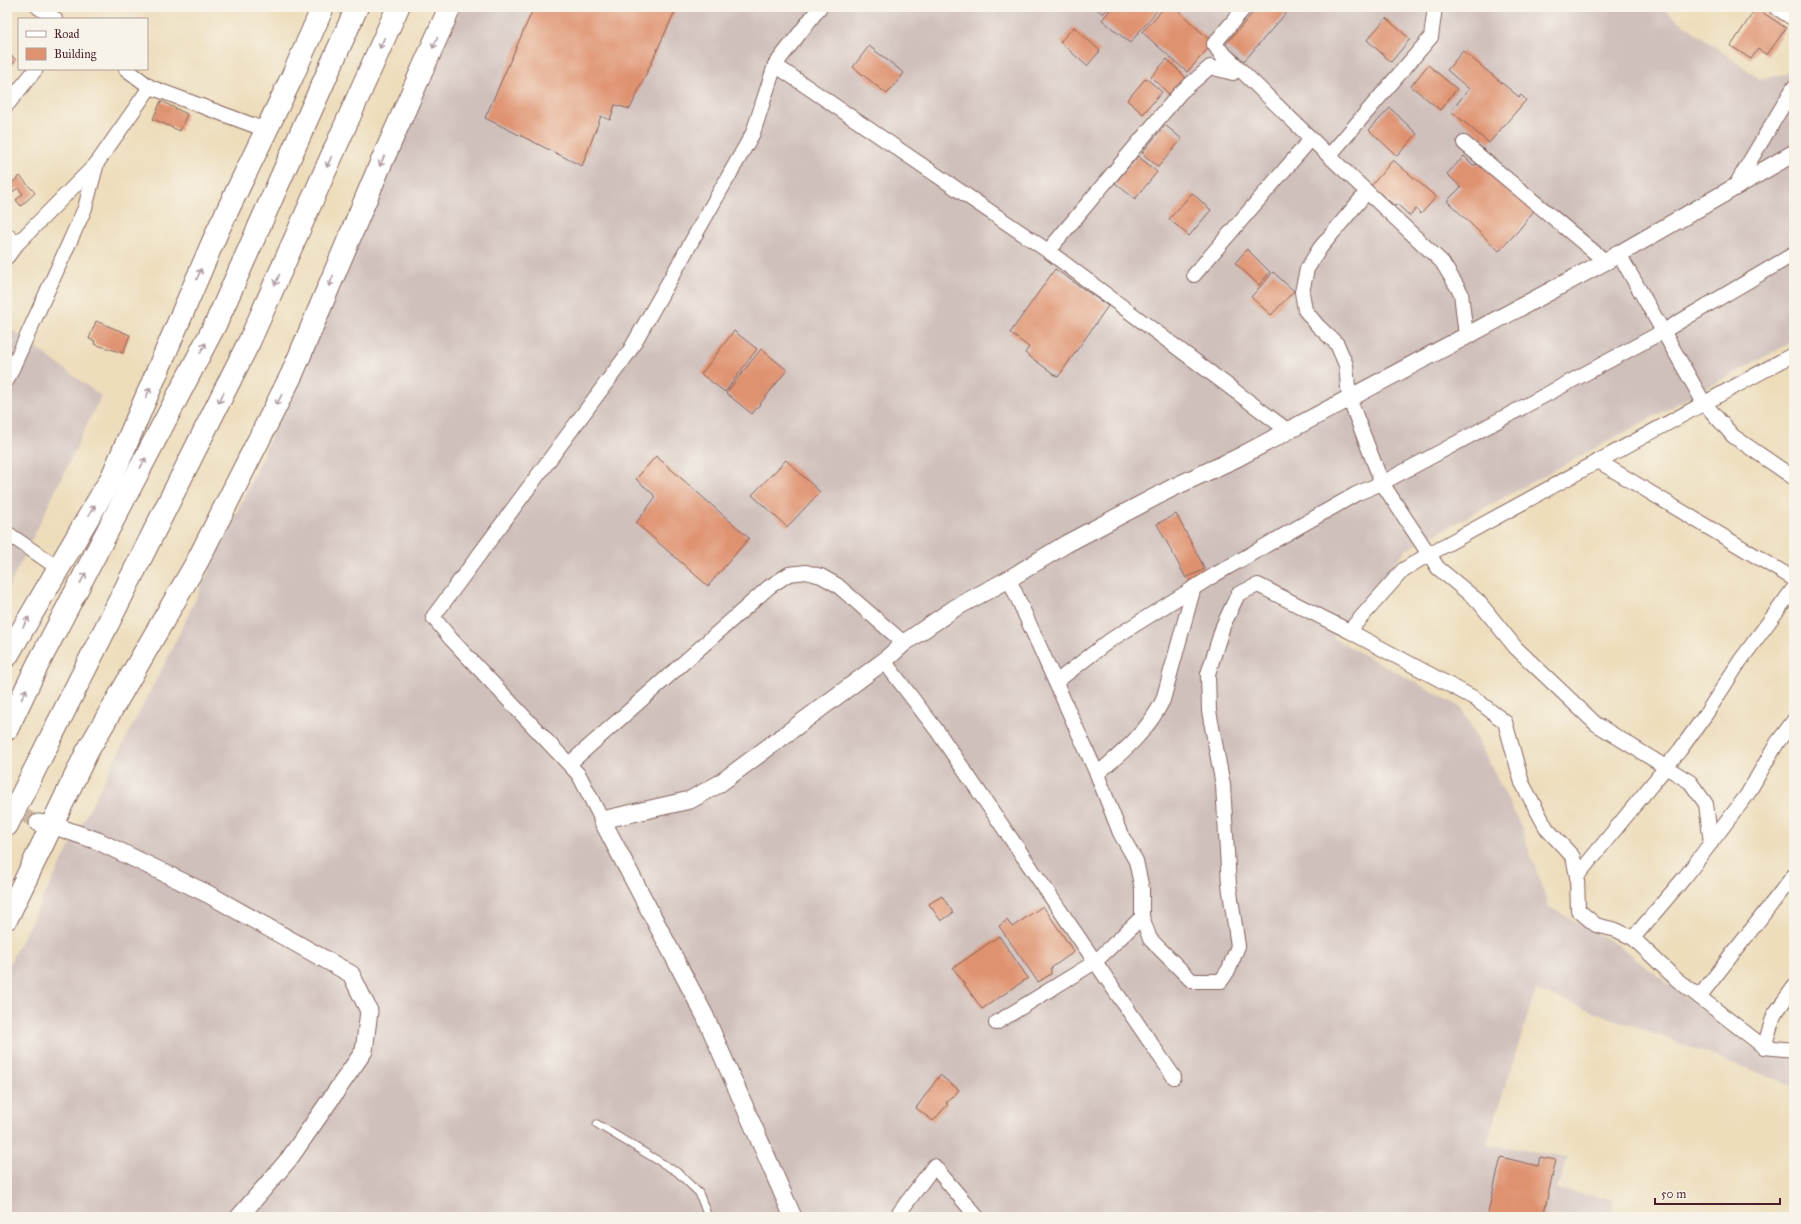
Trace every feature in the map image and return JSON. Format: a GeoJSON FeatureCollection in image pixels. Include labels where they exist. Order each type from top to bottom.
{"type":"FeatureCollection","features":[{"type":"Feature","properties":{"kind":"highway"},"geometry":{"type":"LineString","coordinates":[[8,651],[112,477],[218,230],[292,77],[323,7]]}},
{"type":"Feature","properties":{"kind":"highway"},"geometry":{"type":"LineString","coordinates":[[7,729],[37,666],[217,321],[357,7]]}},
{"type":"Feature","properties":{"kind":"highway"},"geometry":{"type":"LineString","coordinates":[[7,825],[250,340],[398,7]]}},
{"type":"Feature","properties":{"kind":"highway"},"geometry":{"type":"LineString","coordinates":[[7,918],[45,824],[197,562],[292,374],[378,170],[450,7]]}},
{"type":"Feature","properties":{"kind":"street"},"geometry":{"type":"LineString","coordinates":[[38,7],[54,18]]}},
{"type":"Feature","properties":{"kind":"street"},"geometry":{"type":"LineString","coordinates":[[793,1217],[705,1016],[579,775],[451,639],[433,616],[630,352],[753,133],[775,65],[820,7]]}},
{"type":"Feature","properties":{"kind":"street"},"geometry":{"type":"LineString","coordinates":[[1214,44],[1245,7]]}},
{"type":"Feature","properties":{"kind":"street"},"geometry":{"type":"LineString","coordinates":[[1329,156],[1431,37],[1435,7]]}},
{"type":"Feature","properties":{"kind":"street"},"geometry":{"type":"LineString","coordinates":[[1775,7],[1794,19]]}},
{"type":"Feature","properties":{"kind":"street"},"geometry":{"type":"LineString","coordinates":[[1048,251],[1180,94],[1210,67],[1233,73],[1214,44]]}},
{"type":"Feature","properties":{"kind":"street"},"geometry":{"type":"LineString","coordinates":[[1214,44],[1311,139],[1442,262],[1461,293],[1466,336]]}},
{"type":"Feature","properties":{"kind":"street"},"geometry":{"type":"LineString","coordinates":[[775,65],[1048,251],[1288,430]]}},
{"type":"Feature","properties":{"kind":"street"},"geometry":{"type":"LineString","coordinates":[[7,105],[35,70]]}},
{"type":"Feature","properties":{"kind":"street"},"geometry":{"type":"LineString","coordinates":[[127,70],[150,86],[266,130]]}},
{"type":"Feature","properties":{"kind":"street"},"geometry":{"type":"LineString","coordinates":[[7,257],[12,240],[97,163],[150,86]]}},
{"type":"Feature","properties":{"kind":"street"},"geometry":{"type":"LineString","coordinates":[[1735,186],[1794,87]]}},
{"type":"Feature","properties":{"kind":"street"},"geometry":{"type":"LineString","coordinates":[[1194,275],[1311,139]]}},
{"type":"Feature","properties":{"kind":"street"},"geometry":{"type":"LineString","coordinates":[[1464,143],[1612,258],[1662,332],[1704,403],[1733,436],[1794,478]]}},
{"type":"Feature","properties":{"kind":"street"},"geometry":{"type":"LineString","coordinates":[[602,820],[690,800],[713,787],[884,661],[904,643],[955,608],[1009,579],[1072,541],[1174,487],[1237,458],[1612,258],[1794,153]]}},
{"type":"Feature","properties":{"kind":"street"},"geometry":{"type":"LineString","coordinates":[[7,380],[85,208],[97,163]]}},
{"type":"Feature","properties":{"kind":"street"},"geometry":{"type":"LineString","coordinates":[[1367,192],[1320,248],[1307,269],[1302,292],[1305,310],[1317,325],[1337,344],[1346,365],[1349,398],[1382,483],[1438,568],[1478,601],[1516,648],[1596,724],[1665,769],[1690,782],[1706,804],[1711,843]]}},
{"type":"Feature","properties":{"kind":"street"},"geometry":{"type":"LineString","coordinates":[[1056,682],[1109,641],[1194,588],[1356,494],[1382,483],[1662,332],[1794,254]]}},
{"type":"Feature","properties":{"kind":"street"},"geometry":{"type":"LineString","coordinates":[[1349,631],[1403,570],[1428,554],[1794,354]]}},
{"type":"Feature","properties":{"kind":"street"},"geometry":{"type":"LineString","coordinates":[[1598,461],[1794,579]]}},
{"type":"Feature","properties":{"kind":"street"},"geometry":{"type":"LineString","coordinates":[[7,533],[58,568]]}},
{"type":"Feature","properties":{"kind":"street"},"geometry":{"type":"LineString","coordinates":[[569,764],[768,587],[789,574],[806,572],[821,576],[832,582],[904,643]]}},
{"type":"Feature","properties":{"kind":"street"},"geometry":{"type":"LineString","coordinates":[[1009,579],[1097,774],[1120,833],[1136,861],[1142,889],[1142,917],[1150,939],[1192,980],[1221,981],[1229,969],[1238,946],[1229,886],[1223,785],[1209,711],[1208,674],[1223,626],[1238,594],[1258,585],[1349,631],[1474,698],[1505,722],[1522,783],[1547,829],[1573,857],[1577,876],[1578,910],[1596,925],[1616,930],[1633,938],[1676,979],[1764,1047],[1794,1050]]}},
{"type":"Feature","properties":{"kind":"street"},"geometry":{"type":"LineString","coordinates":[[1097,774],[1145,730],[1155,716],[1163,700],[1194,588]]}},
{"type":"Feature","properties":{"kind":"street"},"geometry":{"type":"LineString","coordinates":[[1577,876],[1665,769],[1706,714],[1753,643],[1794,588]]}},
{"type":"Feature","properties":{"kind":"street"},"geometry":{"type":"LineString","coordinates":[[884,661],[938,732],[1174,1077]]}},
{"type":"Feature","properties":{"kind":"street"},"geometry":{"type":"LineString","coordinates":[[1633,938],[1685,877],[1747,795],[1777,744],[1794,720]]}},
{"type":"Feature","properties":{"kind":"street"},"geometry":{"type":"LineString","coordinates":[[45,824],[98,841],[208,894],[351,974],[369,1011],[364,1051],[289,1159],[239,1217]]}},
{"type":"Feature","properties":{"kind":"street"},"geometry":{"type":"LineString","coordinates":[[1699,996],[1794,875]]}},
{"type":"Feature","properties":{"kind":"street"},"geometry":{"type":"LineString","coordinates":[[996,1023],[1095,962],[1142,917]]}},
{"type":"Feature","properties":{"kind":"street"},"geometry":{"type":"LineString","coordinates":[[1764,1047],[1774,1015],[1794,987]]}},
{"type":"Feature","properties":{"kind":"street"},"geometry":{"type":"LineString","coordinates":[[896,1217],[934,1166],[977,1217]]}},
{"type":"Feature","properties":{"kind":"lane"},"geometry":{"type":"LineString","coordinates":[[597,1124],[677,1172],[699,1193],[708,1217]]}},
{"type":"Feature","properties":{"kind":"shaded area"},"geometry":{"type":"Polygon","coordinates":[[[461,7],[1660,7],[1760,79],[1794,72],[1794,341],[1406,550],[1333,638],[1461,707],[1520,824],[1549,907],[1618,945],[1749,1046],[1794,1057],[1794,1086],[1536,990],[1487,1144],[1568,1157],[1557,1189],[1614,1200],[1611,1217],[7,1217],[7,968],[167,659],[243,500],[461,7]]]}},
{"type":"Feature","properties":{"kind":"shaded area"},"geometry":{"type":"Polygon","coordinates":[[[7,326],[101,396],[7,591],[7,326]]]}},
{"type":"Feature","properties":{"kind":"building"},"geometry":{"type":"Polygon","coordinates":[[[534,7],[677,7],[630,109],[615,105],[610,120],[601,116],[582,166],[485,118],[534,7]]]}},
{"type":"Feature","properties":{"kind":"building"},"geometry":{"type":"Polygon","coordinates":[[[1095,7],[1109,7],[1103,14],[1095,7]]]}},
{"type":"Feature","properties":{"kind":"building"},"geometry":{"type":"Polygon","coordinates":[[[1112,7],[1160,7],[1130,43],[1102,20],[1112,7]]]}},
{"type":"Feature","properties":{"kind":"building"},"geometry":{"type":"Polygon","coordinates":[[[1165,7],[1174,7],[1213,43],[1187,72],[1142,32],[1165,7]]]}},
{"type":"Feature","properties":{"kind":"building"},"geometry":{"type":"Polygon","coordinates":[[[1258,7],[1281,7],[1287,12],[1244,61],[1225,45],[1258,7]]]}},
{"type":"Feature","properties":{"kind":"building"},"geometry":{"type":"Polygon","coordinates":[[[1756,8],[1786,28],[1767,55],[1758,49],[1751,59],[1731,46],[1756,8]]]}},
{"type":"Feature","properties":{"kind":"building"},"geometry":{"type":"Polygon","coordinates":[[[1386,18],[1410,39],[1391,62],[1367,40],[1386,18]]]}},
{"type":"Feature","properties":{"kind":"building"},"geometry":{"type":"Polygon","coordinates":[[[1074,27],[1100,51],[1087,66],[1060,42],[1074,27]]]}},
{"type":"Feature","properties":{"kind":"building"},"geometry":{"type":"Polygon","coordinates":[[[869,46],[904,73],[887,94],[853,67],[869,46]]]}},
{"type":"Feature","properties":{"kind":"building"},"geometry":{"type":"Polygon","coordinates":[[[1463,51],[1519,97],[1521,95],[1526,100],[1489,143],[1451,111],[1469,89],[1447,70],[1463,51]]]}},
{"type":"Feature","properties":{"kind":"building"},"geometry":{"type":"Polygon","coordinates":[[[7,52],[16,60],[7,70],[7,52]]]}},
{"type":"Feature","properties":{"kind":"building"},"geometry":{"type":"Polygon","coordinates":[[[1167,59],[1187,79],[1171,96],[1151,77],[1167,59]]]}},
{"type":"Feature","properties":{"kind":"building"},"geometry":{"type":"Polygon","coordinates":[[[1428,65],[1457,89],[1440,110],[1411,86],[1428,65]]]}},
{"type":"Feature","properties":{"kind":"building"},"geometry":{"type":"Polygon","coordinates":[[[1146,78],[1162,92],[1143,114],[1127,100],[1146,78]]]}},
{"type":"Feature","properties":{"kind":"building"},"geometry":{"type":"Polygon","coordinates":[[[161,101],[187,114],[180,131],[153,119],[161,101]]]}},
{"type":"Feature","properties":{"kind":"building"},"geometry":{"type":"Polygon","coordinates":[[[1390,108],[1417,134],[1397,156],[1369,130],[1390,108]]]}},
{"type":"Feature","properties":{"kind":"building"},"geometry":{"type":"Polygon","coordinates":[[[1165,125],[1182,139],[1158,167],[1142,153],[1165,125]]]}},
{"type":"Feature","properties":{"kind":"building"},"geometry":{"type":"Polygon","coordinates":[[[1138,156],[1157,172],[1135,199],[1115,183],[1138,156]]]}},
{"type":"Feature","properties":{"kind":"building"},"geometry":{"type":"Polygon","coordinates":[[[1464,156],[1473,165],[1480,164],[1536,208],[1518,231],[1499,251],[1447,201],[1461,187],[1447,174],[1464,156]]]}},
{"type":"Feature","properties":{"kind":"building"},"geometry":{"type":"Polygon","coordinates":[[[1393,160],[1436,197],[1421,214],[1416,209],[1410,216],[1397,204],[1395,206],[1371,186],[1393,160]]]}},
{"type":"Feature","properties":{"kind":"building"},"geometry":{"type":"Polygon","coordinates":[[[20,176],[35,193],[21,206],[16,200],[23,194],[18,188],[11,193],[7,189],[7,187],[20,176]]]}},
{"type":"Feature","properties":{"kind":"building"},"geometry":{"type":"Polygon","coordinates":[[[1192,193],[1211,210],[1189,236],[1169,219],[1192,193]]]}},
{"type":"Feature","properties":{"kind":"building"},"geometry":{"type":"Polygon","coordinates":[[[1247,249],[1270,272],[1259,285],[1235,263],[1247,249]]]}},
{"type":"Feature","properties":{"kind":"building"},"geometry":{"type":"Polygon","coordinates":[[[1055,269],[1108,306],[1058,377],[1025,353],[1029,347],[1010,333],[1055,269]]]}},
{"type":"Feature","properties":{"kind":"building"},"geometry":{"type":"Polygon","coordinates":[[[1273,272],[1294,291],[1271,315],[1251,297],[1273,272]]]}},
{"type":"Feature","properties":{"kind":"building"},"geometry":{"type":"Polygon","coordinates":[[[96,321],[130,335],[123,353],[94,344],[95,341],[89,339],[96,321]]]}},
{"type":"Feature","properties":{"kind":"building"},"geometry":{"type":"Polygon","coordinates":[[[734,331],[757,349],[725,392],[701,374],[734,331]]]}},
{"type":"Feature","properties":{"kind":"building"},"geometry":{"type":"Polygon","coordinates":[[[761,349],[787,370],[752,414],[726,393],[761,349]]]}},
{"type":"Feature","properties":{"kind":"building"},"geometry":{"type":"Polygon","coordinates":[[[656,456],[749,538],[708,586],[636,523],[655,498],[653,494],[636,479],[656,456]]]}},
{"type":"Feature","properties":{"kind":"building"},"geometry":{"type":"Polygon","coordinates":[[[786,460],[820,492],[787,527],[752,495],[786,460]]]}},
{"type":"Feature","properties":{"kind":"building"},"geometry":{"type":"Polygon","coordinates":[[[1176,514],[1205,569],[1186,578],[1157,524],[1176,514]]]}},
{"type":"Feature","properties":{"kind":"building"},"geometry":{"type":"Polygon","coordinates":[[[942,896],[953,913],[941,921],[929,904],[942,896]]]}},
{"type":"Feature","properties":{"kind":"building"},"geometry":{"type":"Polygon","coordinates":[[[1043,906],[1074,952],[1051,968],[1051,974],[1038,982],[999,926],[1007,920],[1012,927],[1043,906]]]}},
{"type":"Feature","properties":{"kind":"building"},"geometry":{"type":"Polygon","coordinates":[[[999,936],[1028,978],[982,1009],[953,968],[999,936]]]}},
{"type":"Feature","properties":{"kind":"building"},"geometry":{"type":"Polygon","coordinates":[[[940,1075],[959,1090],[946,1103],[948,1104],[933,1121],[916,1108],[940,1075]]]}},
{"type":"Feature","properties":{"kind":"building"},"geometry":{"type":"Polygon","coordinates":[[[1501,1157],[1538,1166],[1540,1157],[1556,1160],[1543,1217],[1487,1217],[1501,1157]]]}},
{"type":"Feature","properties":{"kind":"tunnel"},"geometry":{"type":"LineString","coordinates":[[7,806],[38,823]]}}]}
